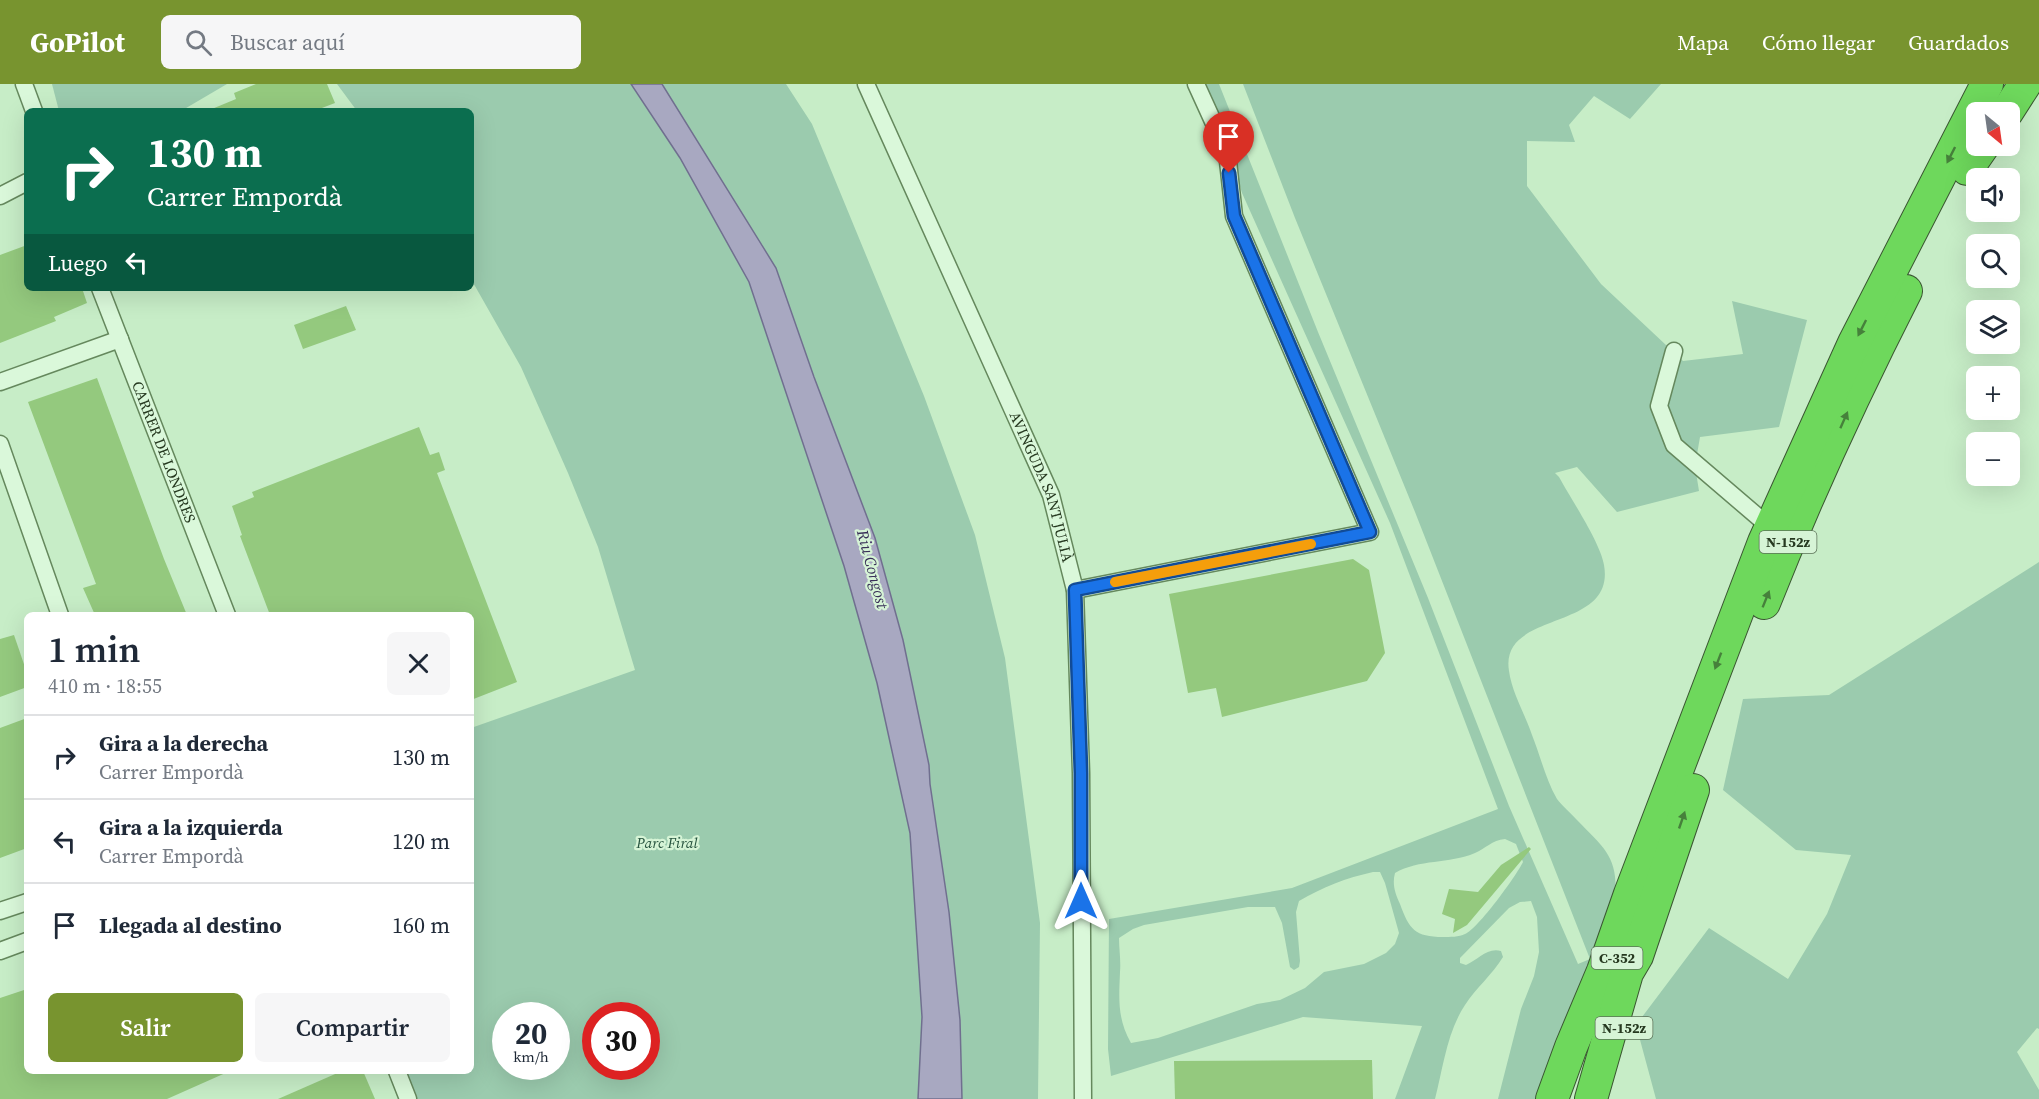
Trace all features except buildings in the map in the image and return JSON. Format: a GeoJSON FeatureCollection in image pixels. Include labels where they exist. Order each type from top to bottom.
{"type":"FeatureCollection","features":[{"type":"Feature","properties":{"kind":"highway","name":"N-152z"},"geometry":{"type":"LineString","coordinates":[[1552,1099],[1771,528],[1854,343],[1987,84]]}},
{"type":"Feature","properties":{"kind":"highway"},"geometry":{"type":"LineString","coordinates":[[2001,102],[2011,84]]}},
{"type":"Feature","properties":{"kind":"highway"},"geometry":{"type":"LineString","coordinates":[[2013,102],[2025,84]]}},
{"type":"Feature","properties":{"kind":"highway","name":"N-152z"},"geometry":{"type":"LineString","coordinates":[[1606,1099],[1637,976],[1637,956],[1691,795],[1730,689],[1786,547],[1873,356],[1974,156]]}},
{"type":"Feature","properties":{"kind":"highway","name":"C-352"},"geometry":{"type":"LineString","coordinates":[[1573,1099],[1640,893],[1661,817]]}},
{"type":"Feature","properties":{"kind":"highway","name":"C-352"},"geometry":{"type":"LineString","coordinates":[[1591,1099],[1627,973],[1637,956]]}},
{"type":"Feature","properties":{"kind":"street"},"geometry":{"type":"LineString","coordinates":[[24,84],[33,108]]}},
{"type":"Feature","properties":{"kind":"street","name":"AVINGUDA SANT JULIÀ"},"geometry":{"type":"LineString","coordinates":[[866,84],[1051,495],[1075,590],[1081,773],[1083,1099]]}},
{"type":"Feature","properties":{"kind":"street"},"geometry":{"type":"LineString","coordinates":[[1075,590],[1370,532],[1234,216],[1227,152],[1196,84]]}},
{"type":"Feature","properties":{"kind":"street"},"geometry":{"type":"LineString","coordinates":[[0,196],[24,184]]}},
{"type":"Feature","properties":{"kind":"street","name":"CARRER DE LONDRES"},"geometry":{"type":"LineString","coordinates":[[101,291],[226,612]]}},
{"type":"Feature","properties":{"kind":"street"},"geometry":{"type":"LineString","coordinates":[[0,382],[120,339]]}},
{"type":"Feature","properties":{"kind":"street"},"geometry":{"type":"LineString","coordinates":[[1674,351],[1659,406],[1674,445],[1771,528]]}},
{"type":"Feature","properties":{"kind":"street"},"geometry":{"type":"LineString","coordinates":[[0,444],[59,612]]}},
{"type":"Feature","properties":{"kind":"street"},"geometry":{"type":"LineString","coordinates":[[0,911],[24,903]]}},
{"type":"Feature","properties":{"kind":"street"},"geometry":{"type":"LineString","coordinates":[[0,951],[24,942]]}},
{"type":"Feature","properties":{"kind":"street"},"geometry":{"type":"LineString","coordinates":[[398,1074],[408,1099]]}},
{"type":"Feature","properties":{"kind":"green space"},"geometry":{"type":"Polygon","coordinates":[[[52,84],[227,84],[186,108],[58,108],[52,84]]]}},
{"type":"Feature","properties":{"kind":"green space","name":"Parc Firal"},"geometry":{"type":"Polygon","coordinates":[[[337,84],[631,84],[680,158],[749,282],[844,566],[877,683],[910,833],[922,1017],[918,1099],[405,1099],[396,1074],[474,1074],[474,727],[635,670],[598,547],[521,367],[474,284],[474,108],[355,108],[337,84]]]}},
{"type":"Feature","properties":{"kind":"green space"},"geometry":{"type":"Polygon","coordinates":[[[662,84],[786,84],[812,124],[924,396],[975,535],[1005,658],[1040,923],[1038,1099],[962,1099],[960,1020],[949,912],[929,765],[903,640],[875,538],[814,377],[776,268],[662,84]]]}},
{"type":"Feature","properties":{"kind":"green space"},"geometry":{"type":"Polygon","coordinates":[[[1205,84],[1219,84],[1428,598],[1509,806],[1578,964],[1590,959],[1415,512],[1243,84],[1661,84],[1630,119],[1594,96],[1569,125],[1575,142],[1527,141],[1527,186],[1601,284],[1683,361],[1743,354],[1732,301],[1807,320],[1779,427],[1700,437],[1695,466],[1699,491],[1617,512],[1577,467],[1555,473],[1597,545],[1604,565],[1603,587],[1593,602],[1577,612],[1538,628],[1521,638],[1511,651],[1509,671],[1553,792],[1559,802],[1596,839],[1609,856],[1613,865],[1616,888],[1615,904],[1540,1099],[1498,1099],[1521,1009],[1534,976],[1539,952],[1537,917],[1531,901],[1520,902],[1509,908],[1460,958],[1460,963],[1466,965],[1496,950],[1501,951],[1503,957],[1469,999],[1459,1016],[1446,1050],[1435,1099],[1395,1099],[1422,1026],[1303,1017],[1111,1076],[1108,1049],[1109,919],[1292,888],[1498,809],[1390,523],[1242,193],[1230,152],[1205,84]],[[1505,839],[1465,856],[1414,866],[1395,873],[1394,885],[1397,896],[1414,930],[1433,937],[1454,937],[1465,934],[1479,923],[1523,862],[1516,844],[1505,839]],[[1373,872],[1317,891],[1299,901],[1296,912],[1300,961],[1299,967],[1294,970],[1290,967],[1282,923],[1275,907],[1248,907],[1144,925],[1119,938],[1120,1008],[1123,1025],[1131,1043],[1158,1038],[1257,1004],[1280,1000],[1305,988],[1324,972],[1364,964],[1386,953],[1395,944],[1399,933],[1385,883],[1380,872],[1373,872]]]}},
{"type":"Feature","properties":{"kind":"green space"},"geometry":{"type":"Polygon","coordinates":[[[2039,562],[2039,1029],[2037,1028],[2017,1052],[2039,1090],[2039,1099],[1656,1099],[1636,1025],[1709,928],[1788,979],[1827,914],[1851,855],[1796,850],[1723,790],[1743,699],[1829,695],[2039,562]]]}},
{"type":"Feature","properties":{"kind":"water","name":"Riu Congost"},"geometry":{"type":"Polygon","coordinates":[[[631,84],[662,84],[776,268],[814,377],[875,538],[903,640],[929,765],[949,912],[960,1020],[962,1099],[918,1099],[922,1017],[910,833],[877,683],[844,566],[749,282],[680,158],[631,84]]]}},
{"type":"Feature","properties":{"kind":"slow traffic"},"geometry":{"type":"LineString","coordinates":[[1115,582],[1311,544]]}},
{"type":"Feature","properties":{"kind":"route"},"geometry":{"type":"LineString","coordinates":[[1081,901],[1081,773],[1075,590],[1370,532],[1234,216],[1229,173]]}}]}
